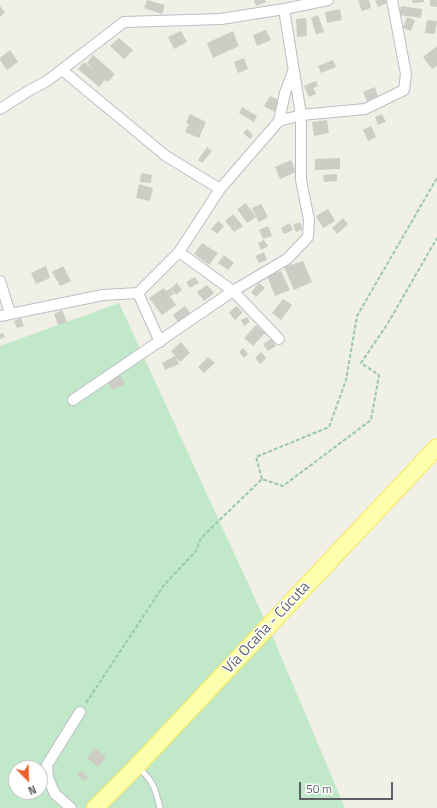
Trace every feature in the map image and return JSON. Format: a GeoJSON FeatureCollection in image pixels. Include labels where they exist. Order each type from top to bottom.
{"type":"FeatureCollection","features":[{"type":"Feature","properties":{"kind":"main road","name":"Vía Ocaña - Cúcuta"},"geometry":{"type":"LineString","coordinates":[[95,808],[136,767],[437,447]]}},
{"type":"Feature","properties":{"kind":"street"},"geometry":{"type":"LineString","coordinates":[[0,108],[47,81],[124,22],[221,19],[328,0]]}},
{"type":"Feature","properties":{"kind":"street"},"geometry":{"type":"LineString","coordinates":[[279,121],[301,115],[364,109],[404,90],[406,74],[392,0]]}},
{"type":"Feature","properties":{"kind":"street"},"geometry":{"type":"LineString","coordinates":[[73,400],[233,291],[287,259],[308,236],[309,220],[301,180],[301,115],[284,9]]}},
{"type":"Feature","properties":{"kind":"street"},"geometry":{"type":"LineString","coordinates":[[62,70],[166,156],[220,190]]}},
{"type":"Feature","properties":{"kind":"street"},"geometry":{"type":"LineString","coordinates":[[0,316],[103,295],[138,293],[179,252],[220,190],[279,121],[285,93],[293,71]]}},
{"type":"Feature","properties":{"kind":"street"},"geometry":{"type":"LineString","coordinates":[[179,252],[233,291],[279,339]]}},
{"type":"Feature","properties":{"kind":"street"},"geometry":{"type":"LineString","coordinates":[[0,281],[10,313]]}},
{"type":"Feature","properties":{"kind":"street"},"geometry":{"type":"LineString","coordinates":[[138,293],[160,342]]}},
{"type":"Feature","properties":{"kind":"street"},"geometry":{"type":"LineString","coordinates":[[71,808],[55,794],[48,778],[47,765],[80,712]]}},
{"type":"Feature","properties":{"kind":"lane"},"geometry":{"type":"LineString","coordinates":[[136,767],[148,775],[156,792],[160,808]]}},
{"type":"Feature","properties":{"kind":"path"},"geometry":{"type":"LineString","coordinates":[[262,479],[256,457],[329,427],[346,380],[357,316],[437,178]]}},
{"type":"Feature","properties":{"kind":"path"},"geometry":{"type":"LineString","coordinates":[[262,479],[283,486],[371,420],[378,374],[360,363],[388,323],[437,238]]}},
{"type":"Feature","properties":{"kind":"path"},"geometry":{"type":"LineString","coordinates":[[80,712],[164,585],[196,550],[201,538],[262,479]]}},
{"type":"Feature","properties":{"kind":"green space"},"geometry":{"type":"Polygon","coordinates":[[[119,303],[275,642],[345,808],[0,808],[0,346],[119,303]]]}},
{"type":"Feature","properties":{"kind":"building"},"geometry":{"type":"Polygon","coordinates":[[[147,0],[165,5],[162,14],[144,8],[147,0]]]}},
{"type":"Feature","properties":{"kind":"building"},"geometry":{"type":"Polygon","coordinates":[[[254,0],[265,0],[266,2],[256,6],[254,0]]]}},
{"type":"Feature","properties":{"kind":"building"},"geometry":{"type":"Polygon","coordinates":[[[369,0],[371,8],[362,11],[358,1],[369,0]]]}},
{"type":"Feature","properties":{"kind":"building"},"geometry":{"type":"Polygon","coordinates":[[[375,0],[386,0],[387,3],[378,7],[375,0]]]}},
{"type":"Feature","properties":{"kind":"building"},"geometry":{"type":"Polygon","coordinates":[[[412,0],[424,0],[424,2],[413,3],[412,0]]]}},
{"type":"Feature","properties":{"kind":"building"},"geometry":{"type":"Polygon","coordinates":[[[430,0],[437,0],[437,7],[430,6],[430,0]]]}},
{"type":"Feature","properties":{"kind":"building"},"geometry":{"type":"Polygon","coordinates":[[[0,6],[5,12],[0,17],[0,6]]]}},
{"type":"Feature","properties":{"kind":"building"},"geometry":{"type":"Polygon","coordinates":[[[401,6],[422,9],[421,18],[399,15],[401,6]]]}},
{"type":"Feature","properties":{"kind":"building"},"geometry":{"type":"Polygon","coordinates":[[[340,9],[342,20],[327,23],[325,12],[340,9]]]}},
{"type":"Feature","properties":{"kind":"building"},"geometry":{"type":"Polygon","coordinates":[[[318,15],[324,32],[316,34],[311,18],[318,15]]]}},
{"type":"Feature","properties":{"kind":"building"},"geometry":{"type":"Polygon","coordinates":[[[407,17],[415,20],[411,31],[403,28],[407,17]]]}},
{"type":"Feature","properties":{"kind":"building"},"geometry":{"type":"Polygon","coordinates":[[[306,18],[307,36],[297,37],[296,19],[306,18]]]}},
{"type":"Feature","properties":{"kind":"building"},"geometry":{"type":"Polygon","coordinates":[[[427,20],[437,21],[435,34],[425,33],[427,20]]]}},
{"type":"Feature","properties":{"kind":"building"},"geometry":{"type":"Polygon","coordinates":[[[266,30],[271,40],[257,46],[253,35],[266,30]]]}},
{"type":"Feature","properties":{"kind":"building"},"geometry":{"type":"Polygon","coordinates":[[[181,31],[187,42],[174,49],[168,37],[181,31]]]}},
{"type":"Feature","properties":{"kind":"building"},"geometry":{"type":"Polygon","coordinates":[[[233,31],[239,46],[213,58],[207,43],[233,31]]]}},
{"type":"Feature","properties":{"kind":"building"},"geometry":{"type":"Polygon","coordinates":[[[119,38],[133,50],[124,59],[110,46],[119,38]]]}},
{"type":"Feature","properties":{"kind":"building"},"geometry":{"type":"Polygon","coordinates":[[[437,46],[437,66],[432,69],[423,57],[437,46]]]}},
{"type":"Feature","properties":{"kind":"building"},"geometry":{"type":"Polygon","coordinates":[[[10,50],[18,62],[7,70],[0,58],[10,50]]]}},
{"type":"Feature","properties":{"kind":"building"},"geometry":{"type":"Polygon","coordinates":[[[93,55],[115,74],[108,82],[105,80],[99,87],[78,69],[84,62],[95,71],[87,63],[93,55]]]}},
{"type":"Feature","properties":{"kind":"building"},"geometry":{"type":"Polygon","coordinates":[[[244,58],[248,69],[238,73],[234,62],[244,58]]]}},
{"type":"Feature","properties":{"kind":"building"},"geometry":{"type":"Polygon","coordinates":[[[333,60],[336,67],[321,73],[318,66],[333,60]]]}},
{"type":"Feature","properties":{"kind":"building"},"geometry":{"type":"Polygon","coordinates":[[[316,81],[318,86],[313,88],[316,94],[309,97],[304,86],[316,81]]]}},
{"type":"Feature","properties":{"kind":"building"},"geometry":{"type":"Polygon","coordinates":[[[375,87],[378,96],[367,101],[363,92],[375,87]]]}},
{"type":"Feature","properties":{"kind":"building"},"geometry":{"type":"Polygon","coordinates":[[[270,96],[281,101],[275,112],[264,106],[270,96]]]}},
{"type":"Feature","properties":{"kind":"building"},"geometry":{"type":"Polygon","coordinates":[[[242,107],[257,116],[254,122],[239,113],[242,107]]]}},
{"type":"Feature","properties":{"kind":"building"},"geometry":{"type":"Polygon","coordinates":[[[190,114],[206,122],[199,138],[185,132],[189,124],[186,123],[190,114]]]}},
{"type":"Feature","properties":{"kind":"building"},"geometry":{"type":"Polygon","coordinates":[[[382,114],[386,122],[378,125],[375,117],[382,114]]]}},
{"type":"Feature","properties":{"kind":"building"},"geometry":{"type":"Polygon","coordinates":[[[327,120],[329,133],[314,136],[312,122],[327,120]]]}},
{"type":"Feature","properties":{"kind":"building"},"geometry":{"type":"Polygon","coordinates":[[[371,126],[376,137],[368,141],[363,130],[371,126]]]}},
{"type":"Feature","properties":{"kind":"building"},"geometry":{"type":"Polygon","coordinates":[[[247,129],[253,135],[250,139],[243,133],[247,129]]]}},
{"type":"Feature","properties":{"kind":"building"},"geometry":{"type":"Polygon","coordinates":[[[207,147],[212,151],[202,163],[198,160],[207,147]]]}},
{"type":"Feature","properties":{"kind":"building"},"geometry":{"type":"Polygon","coordinates":[[[340,158],[340,169],[315,170],[315,159],[340,158]]]}},
{"type":"Feature","properties":{"kind":"building"},"geometry":{"type":"Polygon","coordinates":[[[291,160],[296,172],[280,179],[275,167],[291,160]]]}},
{"type":"Feature","properties":{"kind":"building"},"geometry":{"type":"Polygon","coordinates":[[[141,173],[152,175],[151,183],[140,182],[141,173]]]}},
{"type":"Feature","properties":{"kind":"building"},"geometry":{"type":"Polygon","coordinates":[[[337,174],[337,181],[324,182],[323,175],[337,174]]]}},
{"type":"Feature","properties":{"kind":"building"},"geometry":{"type":"Polygon","coordinates":[[[139,184],[153,188],[150,201],[136,198],[139,184]]]}},
{"type":"Feature","properties":{"kind":"building"},"geometry":{"type":"Polygon","coordinates":[[[246,203],[256,217],[247,223],[237,209],[246,203]]]}},
{"type":"Feature","properties":{"kind":"building"},"geometry":{"type":"Polygon","coordinates":[[[261,204],[268,217],[259,222],[252,208],[261,204]]]}},
{"type":"Feature","properties":{"kind":"building"},"geometry":{"type":"Polygon","coordinates":[[[328,209],[335,221],[323,228],[316,216],[328,209]]]}},
{"type":"Feature","properties":{"kind":"building"},"geometry":{"type":"Polygon","coordinates":[[[233,214],[243,226],[234,232],[225,221],[233,214]]]}},
{"type":"Feature","properties":{"kind":"building"},"geometry":{"type":"Polygon","coordinates":[[[343,218],[348,224],[337,234],[332,228],[343,218]]]}},
{"type":"Feature","properties":{"kind":"building"},"geometry":{"type":"Polygon","coordinates":[[[218,221],[224,226],[217,234],[211,229],[218,221]]]}},
{"type":"Feature","properties":{"kind":"building"},"geometry":{"type":"Polygon","coordinates":[[[300,222],[303,229],[296,232],[293,225],[300,222]]]}},
{"type":"Feature","properties":{"kind":"building"},"geometry":{"type":"Polygon","coordinates":[[[290,223],[293,230],[284,234],[281,228],[290,223]]]}},
{"type":"Feature","properties":{"kind":"building"},"geometry":{"type":"Polygon","coordinates":[[[268,226],[272,236],[263,239],[259,230],[268,226]]]}},
{"type":"Feature","properties":{"kind":"building"},"geometry":{"type":"Polygon","coordinates":[[[264,240],[268,246],[261,250],[258,243],[264,240]]]}},
{"type":"Feature","properties":{"kind":"building"},"geometry":{"type":"Polygon","coordinates":[[[202,243],[218,253],[209,265],[194,254],[202,243]]]}},
{"type":"Feature","properties":{"kind":"building"},"geometry":{"type":"Polygon","coordinates":[[[264,252],[267,260],[259,263],[255,256],[264,252]]]}},
{"type":"Feature","properties":{"kind":"building"},"geometry":{"type":"Polygon","coordinates":[[[224,255],[234,263],[228,270],[218,263],[224,255]]]}},
{"type":"Feature","properties":{"kind":"building"},"geometry":{"type":"Polygon","coordinates":[[[303,261],[312,282],[294,290],[284,267],[303,261]]]}},
{"type":"Feature","properties":{"kind":"building"},"geometry":{"type":"Polygon","coordinates":[[[46,266],[50,278],[36,284],[31,273],[46,266]]]}},
{"type":"Feature","properties":{"kind":"building"},"geometry":{"type":"Polygon","coordinates":[[[63,266],[71,281],[60,286],[52,272],[63,266]]]}},
{"type":"Feature","properties":{"kind":"building"},"geometry":{"type":"Polygon","coordinates":[[[281,271],[290,290],[275,296],[267,276],[281,271]]]}},
{"type":"Feature","properties":{"kind":"building"},"geometry":{"type":"Polygon","coordinates":[[[195,277],[199,283],[190,288],[186,282],[195,277]]]}},
{"type":"Feature","properties":{"kind":"building"},"geometry":{"type":"Polygon","coordinates":[[[177,283],[182,290],[176,295],[171,288],[177,283]]]}},
{"type":"Feature","properties":{"kind":"building"},"geometry":{"type":"Polygon","coordinates":[[[259,283],[265,288],[256,297],[251,292],[259,283]]]}},
{"type":"Feature","properties":{"kind":"building"},"geometry":{"type":"Polygon","coordinates":[[[207,285],[214,293],[204,301],[197,292],[207,285]]]}},
{"type":"Feature","properties":{"kind":"building"},"geometry":{"type":"Polygon","coordinates":[[[164,288],[176,305],[162,315],[149,298],[164,288]]]}},
{"type":"Feature","properties":{"kind":"building"},"geometry":{"type":"Polygon","coordinates":[[[171,288],[174,294],[170,296],[166,291],[171,288]]]}},
{"type":"Feature","properties":{"kind":"building"},"geometry":{"type":"Polygon","coordinates":[[[283,299],[292,305],[281,320],[272,313],[283,299]]]}},
{"type":"Feature","properties":{"kind":"building"},"geometry":{"type":"Polygon","coordinates":[[[185,306],[190,313],[178,322],[173,315],[185,306]]]}},
{"type":"Feature","properties":{"kind":"building"},"geometry":{"type":"Polygon","coordinates":[[[236,306],[243,312],[235,320],[229,313],[236,306]]]}},
{"type":"Feature","properties":{"kind":"building"},"geometry":{"type":"Polygon","coordinates":[[[62,310],[67,322],[58,325],[54,314],[62,310]]]}},
{"type":"Feature","properties":{"kind":"building"},"geometry":{"type":"Polygon","coordinates":[[[247,317],[250,322],[244,326],[241,320],[247,317]]]}},
{"type":"Feature","properties":{"kind":"building"},"geometry":{"type":"Polygon","coordinates":[[[21,318],[24,326],[17,328],[14,321],[21,318]]]}},
{"type":"Feature","properties":{"kind":"building"},"geometry":{"type":"Polygon","coordinates":[[[256,325],[265,333],[253,346],[244,338],[256,325]]]}},
{"type":"Feature","properties":{"kind":"building"},"geometry":{"type":"Polygon","coordinates":[[[3,333],[5,337],[0,339],[0,334],[3,333]]]}},
{"type":"Feature","properties":{"kind":"building"},"geometry":{"type":"Polygon","coordinates":[[[271,339],[276,346],[268,351],[263,344],[271,339]]]}},
{"type":"Feature","properties":{"kind":"building"},"geometry":{"type":"Polygon","coordinates":[[[181,342],[190,353],[180,362],[171,351],[181,342]]]}},
{"type":"Feature","properties":{"kind":"building"},"geometry":{"type":"Polygon","coordinates":[[[243,348],[248,354],[244,358],[239,352],[243,348]]]}},
{"type":"Feature","properties":{"kind":"building"},"geometry":{"type":"Polygon","coordinates":[[[261,352],[266,358],[260,364],[255,358],[261,352]]]}},
{"type":"Feature","properties":{"kind":"building"},"geometry":{"type":"Polygon","coordinates":[[[175,356],[179,364],[165,370],[162,363],[175,356]]]}},
{"type":"Feature","properties":{"kind":"building"},"geometry":{"type":"Polygon","coordinates":[[[208,357],[215,363],[204,373],[198,367],[208,357]]]}},
{"type":"Feature","properties":{"kind":"building"},"geometry":{"type":"Polygon","coordinates":[[[119,373],[125,384],[112,390],[107,379],[119,373]]]}},
{"type":"Feature","properties":{"kind":"building"},"geometry":{"type":"Polygon","coordinates":[[[95,748],[106,757],[98,767],[87,758],[95,748]]]}},
{"type":"Feature","properties":{"kind":"building"},"geometry":{"type":"Polygon","coordinates":[[[82,771],[88,777],[83,781],[77,774],[82,771]]]}}]}
